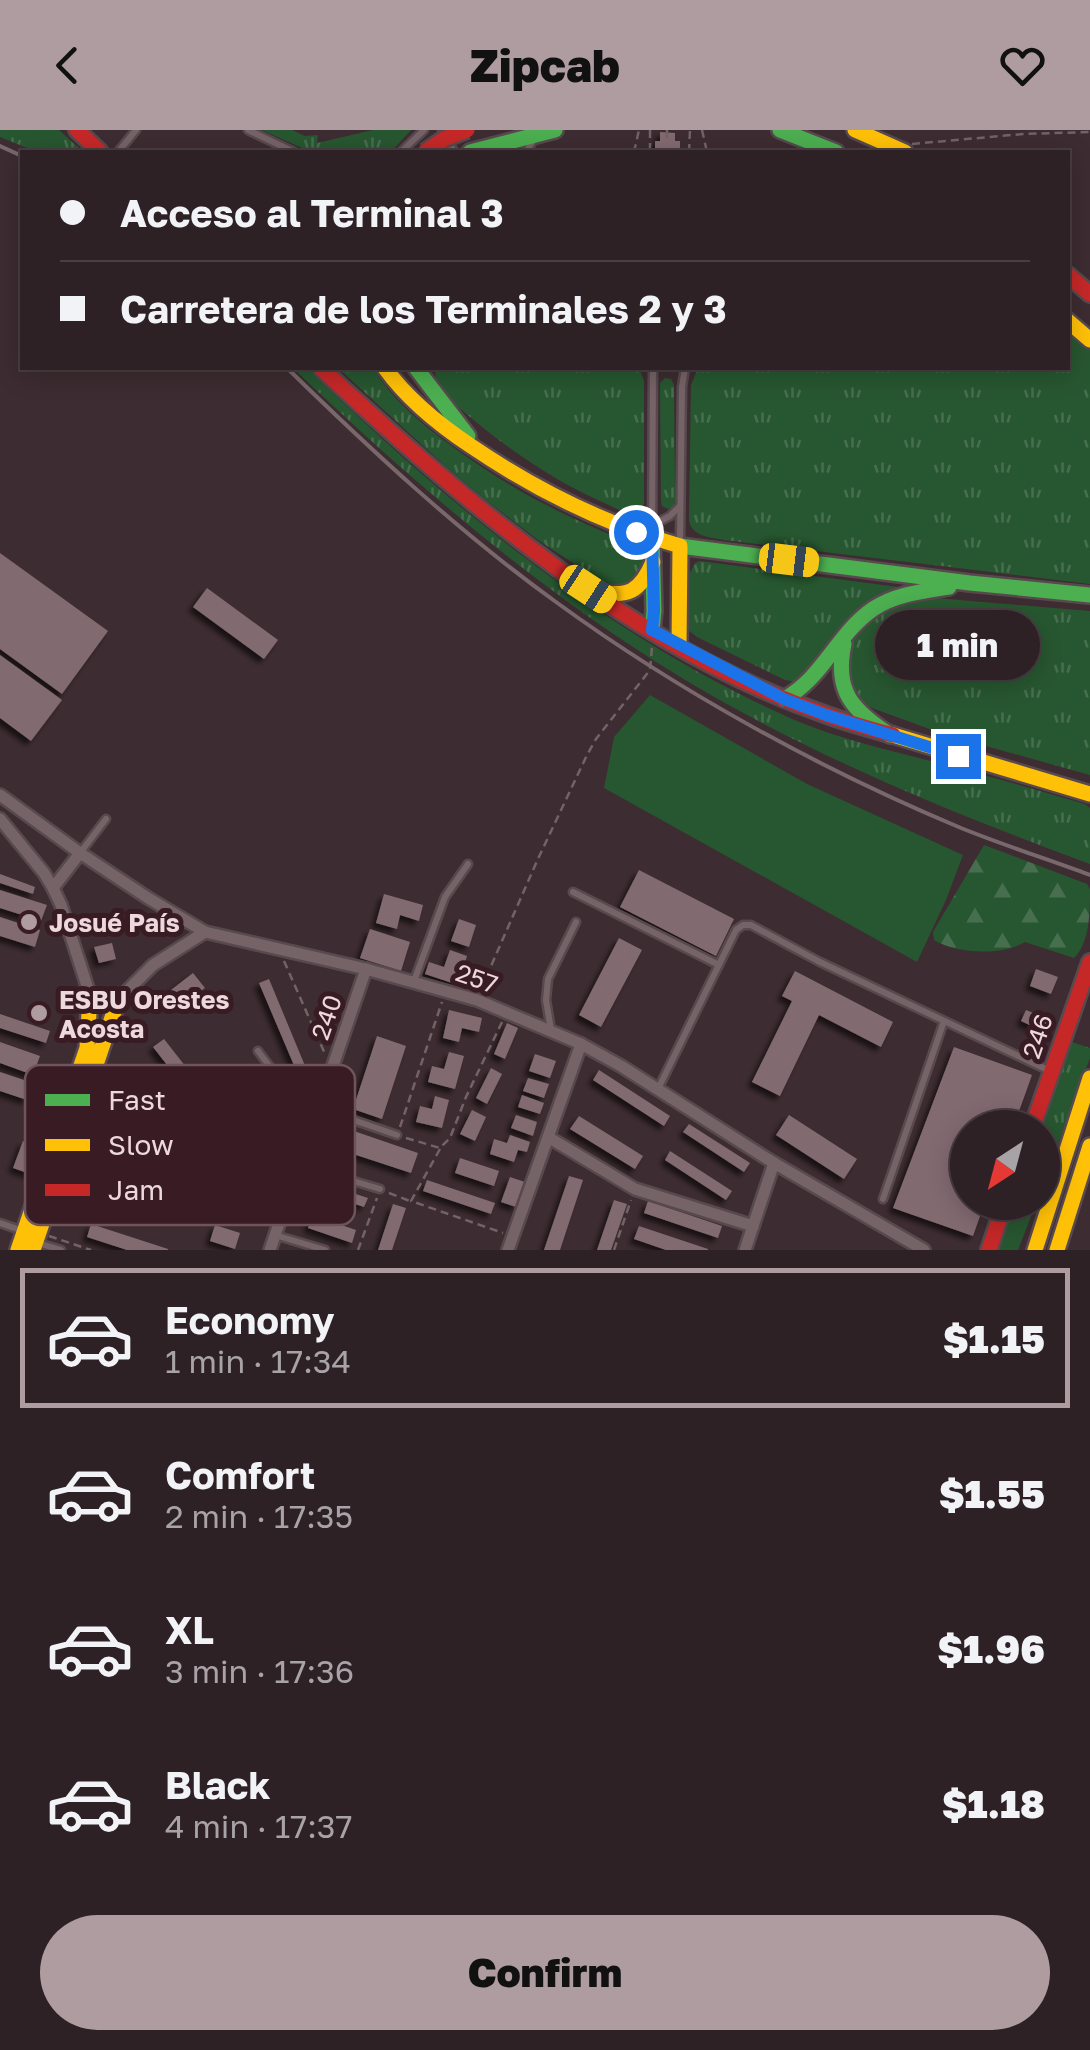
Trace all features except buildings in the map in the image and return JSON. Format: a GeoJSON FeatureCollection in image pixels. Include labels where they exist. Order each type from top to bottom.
{"type":"FeatureCollection","features":[{"type":"Feature","properties":{"kind":"main road"},"geometry":{"type":"LineString","coordinates":[[76,130],[98,150]]}},
{"type":"Feature","properties":{"kind":"main road"},"geometry":{"type":"LineString","coordinates":[[427,150],[467,130]]}},
{"type":"Feature","properties":{"kind":"main road"},"geometry":{"type":"LineString","coordinates":[[478,150],[556,130]]}},
{"type":"Feature","properties":{"kind":"main road"},"geometry":{"type":"LineString","coordinates":[[780,130],[831,150]]}},
{"type":"Feature","properties":{"kind":"main road"},"geometry":{"type":"LineString","coordinates":[[855,130],[907,148]]}},
{"type":"Feature","properties":{"kind":"main road"},"geometry":{"type":"LineString","coordinates":[[1070,277],[1090,294]]}},
{"type":"Feature","properties":{"kind":"main road"},"geometry":{"type":"LineString","coordinates":[[1070,323],[1090,340]]}},
{"type":"Feature","properties":{"kind":"main road"},"geometry":{"type":"LineString","coordinates":[[323,370],[476,508],[588,589],[679,646],[784,699],[1088,794]]}},
{"type":"Feature","properties":{"kind":"main road"},"geometry":{"type":"LineString","coordinates":[[387,370],[422,410],[531,486],[567,504],[680,546],[1090,595]]}},
{"type":"Feature","properties":{"kind":"main road"},"geometry":{"type":"LineString","coordinates":[[417,370],[460,428],[491,460]]}},
{"type":"Feature","properties":{"kind":"main road"},"geometry":{"type":"LineString","coordinates":[[647,532],[653,562],[652,630]]}},
{"type":"Feature","properties":{"kind":"main road"},"geometry":{"type":"LineString","coordinates":[[679,646],[680,546]]}},
{"type":"Feature","properties":{"kind":"main road"},"geometry":{"type":"LineString","coordinates":[[588,589],[612,596],[634,591],[653,562]]}},
{"type":"Feature","properties":{"kind":"main road"},"geometry":{"type":"LineString","coordinates":[[784,699],[807,685],[871,610],[904,594],[970,583]]}},
{"type":"Feature","properties":{"kind":"main road"},"geometry":{"type":"LineString","coordinates":[[846,636],[839,669],[844,691],[864,716],[890,735]]}},
{"type":"Feature","properties":{"kind":"main road","name":"246"},"geometry":{"type":"LineString","coordinates":[[1038,1110],[1090,962]]}},
{"type":"Feature","properties":{"kind":"main road"},"geometry":{"type":"LineString","coordinates":[[82,1065],[90,996],[118,1000],[96,1065]]}},
{"type":"Feature","properties":{"kind":"main road"},"geometry":{"type":"LineString","coordinates":[[1035,1250],[1090,1078]]}},
{"type":"Feature","properties":{"kind":"main road"},"geometry":{"type":"LineString","coordinates":[[1057,1250],[1090,1146]]}},
{"type":"Feature","properties":{"kind":"main road"},"geometry":{"type":"LineString","coordinates":[[989,1250],[1000,1220]]}},
{"type":"Feature","properties":{"kind":"main road"},"geometry":{"type":"LineString","coordinates":[[18,1250],[33,1239]]}},
{"type":"Feature","properties":{"kind":"street","name":"257"},"geometry":{"type":"LineString","coordinates":[[0,794],[80,853],[206,932],[366,969],[477,1000],[581,1044],[924,1250]]}},
{"type":"Feature","properties":{"kind":"street"},"geometry":{"type":"LineString","coordinates":[[0,819],[53,888],[90,996]]}},
{"type":"Feature","properties":{"kind":"street"},"geometry":{"type":"LineString","coordinates":[[0,837],[19,841]]}},
{"type":"Feature","properties":{"kind":"street"},"geometry":{"type":"LineString","coordinates":[[53,888],[80,853]]}},
{"type":"Feature","properties":{"kind":"street"},"geometry":{"type":"LineString","coordinates":[[118,1000],[153,965],[206,932]]}},
{"type":"Feature","properties":{"kind":"street","name":"240"},"geometry":{"type":"LineString","coordinates":[[334,1065],[366,969]]}},
{"type":"Feature","properties":{"kind":"street"},"geometry":{"type":"LineString","coordinates":[[508,1250],[581,1044]]}},
{"type":"Feature","properties":{"kind":"street"},"geometry":{"type":"LineString","coordinates":[[548,1137],[634,1189],[753,1226]]}},
{"type":"Feature","properties":{"kind":"street"},"geometry":{"type":"LineString","coordinates":[[745,1250],[774,1163]]}},
{"type":"Feature","properties":{"kind":"street","name":"240"},"geometry":{"type":"LineString","coordinates":[[270,1250],[278,1225]]}},
{"type":"Feature","properties":{"kind":"lane"},"geometry":{"type":"LineString","coordinates":[[120,150],[136,130]]}},
{"type":"Feature","properties":{"kind":"lane"},"geometry":{"type":"LineString","coordinates":[[248,130],[290,150]]}},
{"type":"Feature","properties":{"kind":"lane"},"geometry":{"type":"LineString","coordinates":[[403,150],[424,130]]}},
{"type":"Feature","properties":{"kind":"lane"},"geometry":{"type":"LineString","coordinates":[[442,130],[453,149]]}},
{"type":"Feature","properties":{"kind":"lane"},"geometry":{"type":"LineString","coordinates":[[527,150],[536,135]]}},
{"type":"Feature","properties":{"kind":"lane"},"geometry":{"type":"LineString","coordinates":[[429,370],[435,394]]}},
{"type":"Feature","properties":{"kind":"lane"},"geometry":{"type":"LineString","coordinates":[[647,532],[652,370]]}},
{"type":"Feature","properties":{"kind":"lane"},"geometry":{"type":"LineString","coordinates":[[680,546],[684,370]]}},
{"type":"Feature","properties":{"kind":"lane"},"geometry":{"type":"LineString","coordinates":[[647,532],[681,505]]}},
{"type":"Feature","properties":{"kind":"lane"},"geometry":{"type":"LineString","coordinates":[[80,853],[106,819]]}},
{"type":"Feature","properties":{"kind":"lane"},"geometry":{"type":"LineString","coordinates":[[414,982],[444,898],[468,864]]}},
{"type":"Feature","properties":{"kind":"lane"},"geometry":{"type":"LineString","coordinates":[[573,892],[719,965]]}},
{"type":"Feature","properties":{"kind":"lane"},"geometry":{"type":"LineString","coordinates":[[551,1031],[546,1000],[548,979],[576,922]]}},
{"type":"Feature","properties":{"kind":"lane"},"geometry":{"type":"LineString","coordinates":[[658,1089],[736,930],[743,925],[751,925],[1051,1072]]}},
{"type":"Feature","properties":{"kind":"lane"},"geometry":{"type":"LineString","coordinates":[[883,1199],[944,1021]]}},
{"type":"Feature","properties":{"kind":"lane"},"geometry":{"type":"LineString","coordinates":[[258,1051],[268,1065]]}},
{"type":"Feature","properties":{"kind":"lane"},"geometry":{"type":"LineString","coordinates":[[355,1122],[397,1135]]}},
{"type":"Feature","properties":{"kind":"lane"},"geometry":{"type":"LineString","coordinates":[[355,1182],[380,1189]]}},
{"type":"Feature","properties":{"kind":"lane"},"geometry":{"type":"LineString","coordinates":[[0,1223],[61,1250]]}},
{"type":"Feature","properties":{"kind":"lane"},"geometry":{"type":"LineString","coordinates":[[275,1235],[325,1250]]}},
{"type":"Feature","properties":{"kind":"path"},"geometry":{"type":"LineString","coordinates":[[667,130],[668,141]]}},
{"type":"Feature","properties":{"kind":"path"},"geometry":{"type":"LineString","coordinates":[[907,148],[1024,134],[1090,132]]}},
{"type":"Feature","properties":{"kind":"path"},"geometry":{"type":"LineString","coordinates":[[477,1000],[587,755],[650,670],[652,630]]}},
{"type":"Feature","properties":{"kind":"path"},"geometry":{"type":"LineString","coordinates":[[278,949],[330,1065]]}},
{"type":"Feature","properties":{"kind":"path"},"geometry":{"type":"LineString","coordinates":[[440,1148],[397,1135],[446,991]]}},
{"type":"Feature","properties":{"kind":"path"},"geometry":{"type":"LineString","coordinates":[[411,1201],[440,1148],[450,1138],[506,1012]]}},
{"type":"Feature","properties":{"kind":"path"},"geometry":{"type":"LineString","coordinates":[[358,1250],[380,1189],[513,1236]]}},
{"type":"Feature","properties":{"kind":"path"},"geometry":{"type":"LineString","coordinates":[[614,1250],[634,1189]]}},
{"type":"Feature","properties":{"kind":"path"},"geometry":{"type":"LineString","coordinates":[[33,1239],[91,1250]]}},
{"type":"Feature","properties":{"kind":"green space"},"geometry":{"type":"Polygon","coordinates":[[[0,130],[59,130],[81,150],[32,150],[0,137],[0,130]]]}},
{"type":"Feature","properties":{"kind":"green space"},"geometry":{"type":"Polygon","coordinates":[[[262,130],[318,135],[317,143],[373,130],[411,130],[393,150],[307,150],[262,130]]]}},
{"type":"Feature","properties":{"kind":"green space"},"geometry":{"type":"Polygon","coordinates":[[[1070,332],[1090,349],[1090,584],[703,535],[689,521],[691,385],[697,370],[1070,370],[1070,332]]]}},
{"type":"Feature","properties":{"kind":"green space"},"geometry":{"type":"Polygon","coordinates":[[[295,370],[309,370],[417,470],[534,565],[596,609],[724,686],[827,732],[1085,804],[1090,808],[1090,864],[875,777],[790,738],[687,681],[509,558],[295,370]]]}},
{"type":"Feature","properties":{"kind":"green space"},"geometry":{"type":"Polygon","coordinates":[[[340,370],[374,370],[407,410],[472,461],[542,503],[641,547],[644,569],[636,585],[611,588],[538,540],[444,465],[340,370]]]}},
{"type":"Feature","properties":{"kind":"green space"},"geometry":{"type":"Polygon","coordinates":[[[435,370],[640,370],[644,381],[641,509],[627,513],[565,483],[480,425],[436,385],[435,370]]]}},
{"type":"Feature","properties":{"kind":"green space"},"geometry":{"type":"Polygon","coordinates":[[[665,378],[674,385],[675,502],[668,509],[661,501],[660,383],[665,378]]]}},
{"type":"Feature","properties":{"kind":"green space"},"geometry":{"type":"Polygon","coordinates":[[[700,561],[898,587],[845,625],[795,682],[688,630],[689,575],[700,561]]]}},
{"type":"Feature","properties":{"kind":"green space"},"geometry":{"type":"Polygon","coordinates":[[[936,598],[1090,611],[1090,775],[943,734],[859,700],[848,682],[845,658],[855,635],[890,608],[936,598]]]}},
{"type":"Feature","properties":{"kind":"green space"},"geometry":{"type":"Polygon","coordinates":[[[650,695],[807,784],[963,855],[917,962],[604,788],[614,737],[650,695]]]}},
{"type":"Feature","properties":{"kind":"green space"},"geometry":{"type":"Polygon","coordinates":[[[984,845],[1087,884],[1088,926],[1074,958],[1025,942],[1004,950],[979,952],[934,940],[933,932],[984,845]]]}},
{"type":"Feature","properties":{"kind":"green space"},"geometry":{"type":"Polygon","coordinates":[[[1069,1041],[1090,1048],[1090,1058],[1060,1138],[1060,1110],[1044,1110],[1069,1041]]]}},
{"type":"Feature","properties":{"kind":"green space"},"geometry":{"type":"Polygon","coordinates":[[[1005,1220],[1029,1220],[1018,1250],[995,1250],[1005,1220]]]}},
{"type":"Feature","properties":{"kind":"railway"},"geometry":{"type":"LineString","coordinates":[[0,146],[20,155]]}},
{"type":"Feature","properties":{"kind":"railway"},"geometry":{"type":"LineString","coordinates":[[289,370],[485,548],[651,667],[752,727],[856,781],[961,828],[1090,875]]}},
{"type":"Feature","properties":{"kind":"traffic: fast"},"geometry":{"type":"LineString","coordinates":[[478,150],[555,130]]}},
{"type":"Feature","properties":{"kind":"traffic: fast"},"geometry":{"type":"LineString","coordinates":[[780,130],[831,150]]}},
{"type":"Feature","properties":{"kind":"traffic: fast"},"geometry":{"type":"LineString","coordinates":[[418,370],[468,436]]}},
{"type":"Feature","properties":{"kind":"traffic: fast"},"geometry":{"type":"LineString","coordinates":[[652,538],[652,630]]}},
{"type":"Feature","properties":{"kind":"traffic: fast"},"geometry":{"type":"LineString","coordinates":[[680,546],[1090,595]]}},
{"type":"Feature","properties":{"kind":"traffic: fast"},"geometry":{"type":"LineString","coordinates":[[784,699],[809,680],[849,631],[873,609],[900,597],[949,587]]}},
{"type":"Feature","properties":{"kind":"traffic: fast"},"geometry":{"type":"LineString","coordinates":[[844,644],[842,675],[849,698],[865,717],[890,735]]}},
{"type":"Feature","properties":{"kind":"traffic: slow"},"geometry":{"type":"LineString","coordinates":[[855,130],[900,150]]}},
{"type":"Feature","properties":{"kind":"traffic: slow"},"geometry":{"type":"LineString","coordinates":[[1070,323],[1090,340]]}},
{"type":"Feature","properties":{"kind":"traffic: slow"},"geometry":{"type":"LineString","coordinates":[[387,370],[435,420],[520,477],[598,516],[680,546],[679,646]]}},
{"type":"Feature","properties":{"kind":"traffic: slow"},"geometry":{"type":"LineString","coordinates":[[596,591],[617,594],[632,590],[653,562]]}},
{"type":"Feature","properties":{"kind":"traffic: slow"},"geometry":{"type":"LineString","coordinates":[[893,735],[1090,794]]}},
{"type":"Feature","properties":{"kind":"traffic: slow"},"geometry":{"type":"LineString","coordinates":[[81,1065],[87,1048],[90,995],[118,1000],[96,1065]]}},
{"type":"Feature","properties":{"kind":"traffic: slow"},"geometry":{"type":"LineString","coordinates":[[1035,1250],[1090,1078]]}},
{"type":"Feature","properties":{"kind":"traffic: slow"},"geometry":{"type":"LineString","coordinates":[[1057,1250],[1090,1146]]}},
{"type":"Feature","properties":{"kind":"traffic: slow"},"geometry":{"type":"LineString","coordinates":[[18,1250],[27,1225]]}},
{"type":"Feature","properties":{"kind":"traffic: slow"},"geometry":{"type":"LineString","coordinates":[[33,1250],[42,1225]]}},
{"type":"Feature","properties":{"kind":"traffic: jam"},"geometry":{"type":"LineString","coordinates":[[77,130],[98,150]]}},
{"type":"Feature","properties":{"kind":"traffic: jam"},"geometry":{"type":"LineString","coordinates":[[428,150],[467,130]]}},
{"type":"Feature","properties":{"kind":"traffic: jam"},"geometry":{"type":"LineString","coordinates":[[1070,277],[1090,294]]}},
{"type":"Feature","properties":{"kind":"traffic: jam"},"geometry":{"type":"LineString","coordinates":[[323,370],[495,521],[621,612],[756,687],[835,718],[893,735]]}},
{"type":"Feature","properties":{"kind":"traffic: jam"},"geometry":{"type":"LineString","coordinates":[[1038,1110],[1090,962]]}},
{"type":"Feature","properties":{"kind":"traffic: jam"},"geometry":{"type":"LineString","coordinates":[[989,1250],[999,1220]]}},
{"type":"Feature","properties":{"kind":"place","name":"Josué País"},"geometry":{"type":"Point","coordinates":[29,922]}},
{"type":"Feature","properties":{"kind":"place","name":"ESBU Orestes Acosta"},"geometry":{"type":"Point","coordinates":[39,1013]}},
{"type":"Feature","properties":{"kind":"route"},"geometry":{"type":"LineString","coordinates":[[636,532],[652,538],[652,630],[784,699],[958,756]]}}]}
